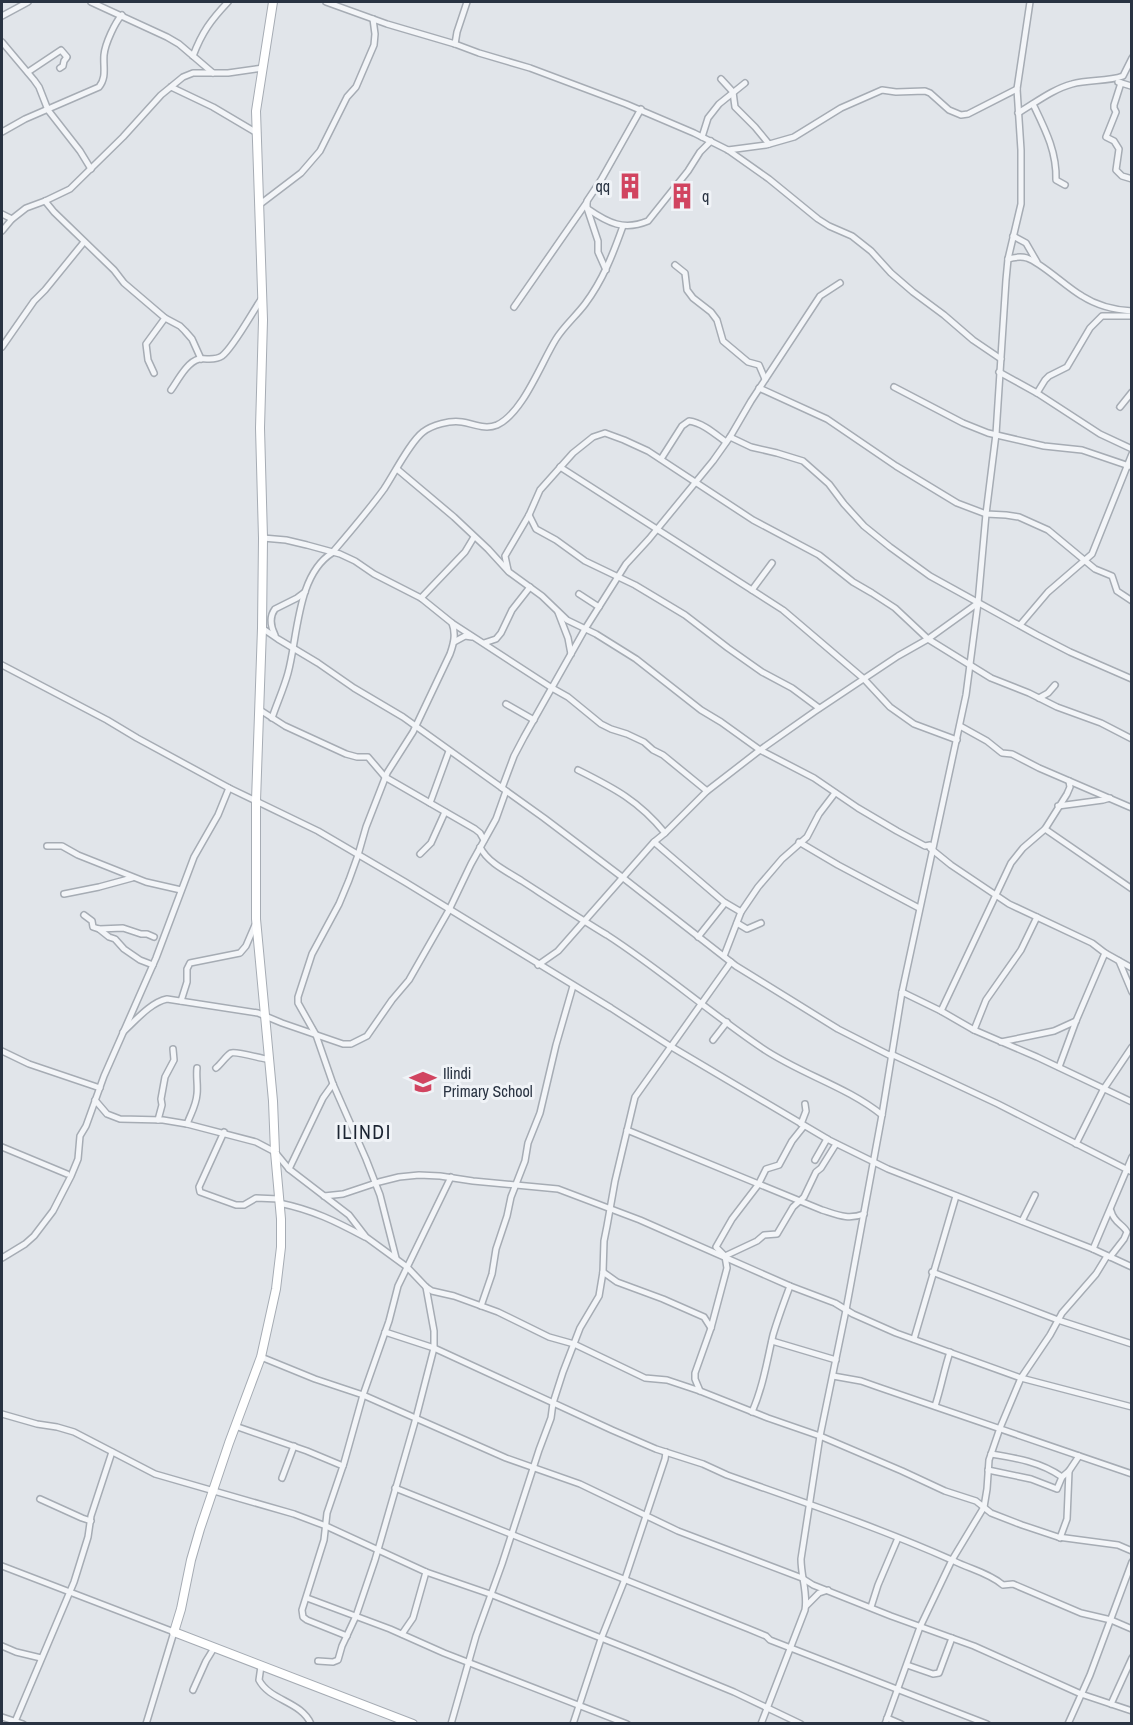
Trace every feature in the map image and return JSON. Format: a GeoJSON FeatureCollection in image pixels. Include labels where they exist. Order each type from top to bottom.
{"type":"FeatureCollection","features":[{"type":"Feature","properties":{"kind":"street"},"geometry":{"type":"LineString","coordinates":[[2,16],[28,2]]}},
{"type":"Feature","properties":{"kind":"street"},"geometry":{"type":"LineString","coordinates":[[92,2],[179,44],[213,73]]}},
{"type":"Feature","properties":{"kind":"street"},"geometry":{"type":"LineString","coordinates":[[193,56],[206,27],[226,2]]}},
{"type":"Feature","properties":{"kind":"street"},"geometry":{"type":"LineString","coordinates":[[146,1724],[182,1609],[195,1546],[261,1357],[280,1267],[273,1101],[256,923],[256,801],[262,628],[263,538],[260,428],[263,320],[256,111],[273,2]]}},
{"type":"Feature","properties":{"kind":"street"},"geometry":{"type":"LineString","coordinates":[[326,2],[530,68],[641,110],[711,141],[769,178],[818,219],[852,236],[913,292],[973,340],[1001,359]]}},
{"type":"Feature","properties":{"kind":"street"},"geometry":{"type":"LineString","coordinates":[[455,44],[467,2]]}},
{"type":"Feature","properties":{"kind":"street"},"geometry":{"type":"LineString","coordinates":[[761,1724],[806,1606],[801,1559],[820,1436],[864,1214],[902,992],[960,726],[971,664],[996,434],[1008,259],[1021,204],[1021,150],[1017,88],[1030,2]]}},
{"type":"Feature","properties":{"kind":"street"},"geometry":{"type":"LineString","coordinates":[[2,132],[93,91],[101,85],[104,76],[104,54],[117,20],[122,15]]}},
{"type":"Feature","properties":{"kind":"street"},"geometry":{"type":"LineString","coordinates":[[259,205],[301,173],[320,151],[347,97],[356,87],[374,45],[373,19]]}},
{"type":"Feature","properties":{"kind":"street"},"geometry":{"type":"LineString","coordinates":[[2,42],[39,87],[48,110],[91,169]]}},
{"type":"Feature","properties":{"kind":"street"},"geometry":{"type":"LineString","coordinates":[[28,72],[61,50],[67,57],[60,68]]}},
{"type":"Feature","properties":{"kind":"street"},"geometry":{"type":"LineString","coordinates":[[1111,80],[1123,76],[1131,58]]}},
{"type":"Feature","properties":{"kind":"street"},"geometry":{"type":"LineString","coordinates":[[2,231],[26,208],[70,189],[160,95],[187,75],[263,68]]}},
{"type":"Feature","properties":{"kind":"street"},"geometry":{"type":"LineString","coordinates":[[1123,76],[1131,86]]}},
{"type":"Feature","properties":{"kind":"street"},"geometry":{"type":"LineString","coordinates":[[721,79],[733,92],[735,106],[769,144]]}},
{"type":"Feature","properties":{"kind":"street"},"geometry":{"type":"LineString","coordinates":[[1018,113],[1072,84],[1098,79],[1131,86]]}},
{"type":"Feature","properties":{"kind":"street"},"geometry":{"type":"LineString","coordinates":[[702,137],[708,118],[719,104],[745,83]]}},
{"type":"Feature","properties":{"kind":"street"},"geometry":{"type":"LineString","coordinates":[[1121,83],[1113,108],[1116,112],[1106,137],[1114,141],[1119,149],[1116,170],[1122,176],[1131,179]]}},
{"type":"Feature","properties":{"kind":"street"},"geometry":{"type":"LineString","coordinates":[[171,87],[258,134]]}},
{"type":"Feature","properties":{"kind":"street"},"geometry":{"type":"LineString","coordinates":[[728,150],[769,144],[794,137],[841,108],[882,90],[925,91],[949,110],[961,115],[977,110],[1017,88]]}},
{"type":"Feature","properties":{"kind":"street"},"geometry":{"type":"LineString","coordinates":[[1033,104],[1049,138],[1056,166],[1056,180],[1065,185]]}},
{"type":"Feature","properties":{"kind":"street"},"geometry":{"type":"LineString","coordinates":[[514,308],[587,201],[641,110]]}},
{"type":"Feature","properties":{"kind":"street"},"geometry":{"type":"LineString","coordinates":[[587,208],[604,219],[623,226],[641,224],[652,216],[700,152],[711,141]]}},
{"type":"Feature","properties":{"kind":"street"},"geometry":{"type":"LineString","coordinates":[[45,201],[114,270],[124,283],[165,318],[180,326],[192,339],[201,359]]}},
{"type":"Feature","properties":{"kind":"street"},"geometry":{"type":"LineString","coordinates":[[587,201],[587,208],[598,241],[598,252],[606,270]]}},
{"type":"Feature","properties":{"kind":"street"},"geometry":{"type":"LineString","coordinates":[[2,214],[12,219]]}},
{"type":"Feature","properties":{"kind":"street"},"geometry":{"type":"LineString","coordinates":[[272,718],[288,674],[305,592],[316,568],[325,557],[332,553],[366,512],[416,439],[427,430],[447,422],[488,428],[500,424],[516,409],[555,341],[584,305],[606,270],[623,226]]}},
{"type":"Feature","properties":{"kind":"street"},"geometry":{"type":"LineString","coordinates":[[1013,236],[1023,240],[1038,264]]}},
{"type":"Feature","properties":{"kind":"street"},"geometry":{"type":"LineString","coordinates":[[2,347],[34,301],[84,242]]}},
{"type":"Feature","properties":{"kind":"street"},"geometry":{"type":"LineString","coordinates":[[1008,259],[1021,257],[1038,264],[1072,290],[1093,302],[1110,308],[1131,311]]}},
{"type":"Feature","properties":{"kind":"street"},"geometry":{"type":"LineString","coordinates":[[675,265],[685,273],[687,290],[717,320],[723,341],[748,362],[759,365],[765,379]]}},
{"type":"Feature","properties":{"kind":"street"},"geometry":{"type":"LineString","coordinates":[[123,1032],[160,1001],[167,999],[255,1012],[348,1045],[367,1036],[409,980],[449,910],[496,819],[514,756],[585,629],[618,576],[630,558],[657,530],[728,440],[759,388],[820,296],[840,283]]}},
{"type":"Feature","properties":{"kind":"street"},"geometry":{"type":"LineString","coordinates":[[171,390],[189,365],[201,359],[208,360],[222,356],[229,349],[262,297]]}},
{"type":"Feature","properties":{"kind":"street"},"geometry":{"type":"LineString","coordinates":[[1037,393],[1049,375],[1067,367],[1090,328],[1102,316],[1131,316]]}},
{"type":"Feature","properties":{"kind":"street"},"geometry":{"type":"LineString","coordinates":[[154,373],[148,360],[146,344],[165,318]]}},
{"type":"Feature","properties":{"kind":"street"},"geometry":{"type":"LineString","coordinates":[[999,372],[1037,393],[1088,427],[1131,448]]}},
{"type":"Feature","properties":{"kind":"street"},"geometry":{"type":"LineString","coordinates":[[894,387],[963,423],[988,433],[1027,443],[1082,450],[1129,466]]}},
{"type":"Feature","properties":{"kind":"street"},"geometry":{"type":"LineString","coordinates":[[759,388],[828,419],[896,466],[957,503],[986,514],[1006,514],[1035,523],[1048,530],[1095,569],[1112,576],[1117,591],[1131,601]]}},
{"type":"Feature","properties":{"kind":"street"},"geometry":{"type":"LineString","coordinates":[[1120,407],[1131,392]]}},
{"type":"Feature","properties":{"kind":"street"},"geometry":{"type":"LineString","coordinates":[[661,459],[682,426],[689,421],[696,422],[728,440],[803,461],[829,484],[844,504],[876,536],[930,576],[1070,652],[1131,679]]}},
{"type":"Feature","properties":{"kind":"street"},"geometry":{"type":"LineString","coordinates":[[509,572],[505,556],[529,515],[540,490],[560,467],[592,437],[605,433],[661,459],[753,520],[819,555],[853,582],[895,608],[928,639],[991,678],[1057,707],[1101,723],[1131,739]]}},
{"type":"Feature","properties":{"kind":"street"},"geometry":{"type":"LineString","coordinates":[[1020,625],[1048,592],[1092,554],[1129,466],[1131,454]]}},
{"type":"Feature","properties":{"kind":"street"},"geometry":{"type":"LineString","coordinates":[[560,467],[783,610],[864,680],[890,707],[914,724],[957,740]]}},
{"type":"Feature","properties":{"kind":"street"},"geometry":{"type":"LineString","coordinates":[[397,469],[454,517],[509,572],[574,624],[604,638],[636,659],[699,708],[760,750],[814,778],[858,808],[918,843],[925,846],[930,844],[930,848],[951,865],[1009,904],[1092,943],[1131,968]]}},
{"type":"Feature","properties":{"kind":"street"},"geometry":{"type":"LineString","coordinates":[[529,515],[536,529],[585,561],[635,585],[685,615],[762,672],[792,688],[819,708]]}},
{"type":"Feature","properties":{"kind":"street"},"geometry":{"type":"LineString","coordinates":[[421,598],[465,552],[474,537]]}},
{"type":"Feature","properties":{"kind":"street"},"geometry":{"type":"LineString","coordinates":[[263,538],[286,540],[340,554],[421,598],[452,623],[568,697],[601,724],[644,742],[707,791]]}},
{"type":"Feature","properties":{"kind":"street"},"geometry":{"type":"LineString","coordinates":[[752,590],[772,562]]}},
{"type":"Feature","properties":{"kind":"street"},"geometry":{"type":"LineString","coordinates":[[484,643],[496,639],[512,610],[530,587]]}},
{"type":"Feature","properties":{"kind":"street"},"geometry":{"type":"LineString","coordinates":[[278,639],[271,624],[273,612],[305,592]]}},
{"type":"Feature","properties":{"kind":"street"},"geometry":{"type":"LineString","coordinates":[[579,594],[599,607]]}},
{"type":"Feature","properties":{"kind":"street"},"geometry":{"type":"LineString","coordinates":[[538,964],[558,951],[654,842],[707,791],[819,708],[928,639],[978,603]]}},
{"type":"Feature","properties":{"kind":"street"},"geometry":{"type":"LineString","coordinates":[[558,612],[568,638],[571,654]]}},
{"type":"Feature","properties":{"kind":"street"},"geometry":{"type":"LineString","coordinates":[[396,1260],[385,1211],[333,1084],[316,1035],[298,1003],[298,995],[312,954],[339,904],[385,777],[415,727],[441,675],[454,642],[452,623]]}},
{"type":"Feature","properties":{"kind":"street"},"geometry":{"type":"LineString","coordinates":[[262,628],[354,688],[388,707],[450,751],[622,877],[753,977],[838,1029],[998,1104],[1129,1171]]}},
{"type":"Feature","properties":{"kind":"street"},"geometry":{"type":"LineString","coordinates":[[454,642],[465,636],[474,637]]}},
{"type":"Feature","properties":{"kind":"street"},"geometry":{"type":"LineString","coordinates":[[2,665],[229,788],[306,824],[827,1139],[888,1169],[1109,1256],[1131,1267]]}},
{"type":"Feature","properties":{"kind":"street"},"geometry":{"type":"LineString","coordinates":[[1039,698],[1048,693],[1054,685]]}},
{"type":"Feature","properties":{"kind":"street"},"geometry":{"type":"LineString","coordinates":[[506,704],[534,720]]}},
{"type":"Feature","properties":{"kind":"street"},"geometry":{"type":"LineString","coordinates":[[260,710],[285,726],[346,754],[368,757],[385,777],[475,829],[484,840]]}},
{"type":"Feature","properties":{"kind":"street"},"geometry":{"type":"LineString","coordinates":[[960,726],[987,741],[1002,753],[1012,754],[1131,808]]}},
{"type":"Feature","properties":{"kind":"street"},"geometry":{"type":"LineString","coordinates":[[430,802],[450,751]]}},
{"type":"Feature","properties":{"kind":"street"},"geometry":{"type":"LineString","coordinates":[[578,770],[610,786],[638,804],[665,833]]}},
{"type":"Feature","properties":{"kind":"street"},"geometry":{"type":"LineString","coordinates":[[940,1011],[1015,858],[1045,829],[1069,791],[1069,781]]}},
{"type":"Feature","properties":{"kind":"street"},"geometry":{"type":"LineString","coordinates":[[2,1258],[30,1240],[53,1211],[76,1167],[80,1136],[123,1032],[142,993],[194,857],[218,815],[229,788]]}},
{"type":"Feature","properties":{"kind":"street"},"geometry":{"type":"LineString","coordinates":[[724,956],[741,912],[758,887],[807,837],[819,814],[835,793]]}},
{"type":"Feature","properties":{"kind":"street"},"geometry":{"type":"LineString","coordinates":[[1059,806],[1111,798]]}},
{"type":"Feature","properties":{"kind":"street"},"geometry":{"type":"LineString","coordinates":[[420,854],[431,843],[445,812]]}},
{"type":"Feature","properties":{"kind":"street"},"geometry":{"type":"LineString","coordinates":[[1045,829],[1131,889]]}},
{"type":"Feature","properties":{"kind":"street"},"geometry":{"type":"LineString","coordinates":[[654,842],[725,903],[741,912]]}},
{"type":"Feature","properties":{"kind":"street"},"geometry":{"type":"LineString","coordinates":[[800,842],[838,865],[920,908]]}},
{"type":"Feature","properties":{"kind":"street"},"geometry":{"type":"LineString","coordinates":[[48,846],[62,846],[78,855],[148,883],[181,890]]}},
{"type":"Feature","properties":{"kind":"street"},"geometry":{"type":"LineString","coordinates":[[480,847],[483,853],[501,868],[607,936],[702,1002],[763,1049],[875,1109],[882,1115]]}},
{"type":"Feature","properties":{"kind":"street"},"geometry":{"type":"LineString","coordinates":[[64,894],[134,877]]}},
{"type":"Feature","properties":{"kind":"street"},"geometry":{"type":"LineString","coordinates":[[698,937],[725,903]]}},
{"type":"Feature","properties":{"kind":"street"},"geometry":{"type":"LineString","coordinates":[[84,915],[92,921],[93,927],[115,939],[124,949],[140,960],[153,965]]}},
{"type":"Feature","properties":{"kind":"street"},"geometry":{"type":"LineString","coordinates":[[974,1030],[986,1000],[1021,950],[1037,917]]}},
{"type":"Feature","properties":{"kind":"street"},"geometry":{"type":"LineString","coordinates":[[181,1001],[190,963],[240,953],[246,946],[256,923]]}},
{"type":"Feature","properties":{"kind":"street"},"geometry":{"type":"LineString","coordinates":[[737,923],[747,928],[761,923]]}},
{"type":"Feature","properties":{"kind":"street"},"geometry":{"type":"LineString","coordinates":[[99,929],[123,928],[154,937]]}},
{"type":"Feature","properties":{"kind":"street"},"geometry":{"type":"LineString","coordinates":[[1059,1067],[1105,953]]}},
{"type":"Feature","properties":{"kind":"street"},"geometry":{"type":"LineString","coordinates":[[1119,961],[1131,992]]}},
{"type":"Feature","properties":{"kind":"street"},"geometry":{"type":"LineString","coordinates":[[450,1724],[490,1594],[551,1418],[553,1403],[582,1324],[601,1291],[604,1241],[636,1097],[731,962]]}},
{"type":"Feature","properties":{"kind":"street"},"geometry":{"type":"LineString","coordinates":[[481,1306],[492,1274],[496,1249],[525,1161],[530,1138],[540,1113],[573,986]]}},
{"type":"Feature","properties":{"kind":"street"},"geometry":{"type":"LineString","coordinates":[[902,992],[974,1030],[1059,1067],[1131,1102]]}},
{"type":"Feature","properties":{"kind":"street"},"geometry":{"type":"LineString","coordinates":[[1000,1042],[1054,1031],[1076,1021]]}},
{"type":"Feature","properties":{"kind":"street"},"geometry":{"type":"LineString","coordinates":[[714,1040],[727,1023]]}},
{"type":"Feature","properties":{"kind":"street"},"geometry":{"type":"LineString","coordinates":[[1076,1144],[1103,1090],[1131,1047]]}},
{"type":"Feature","properties":{"kind":"street"},"geometry":{"type":"LineString","coordinates":[[158,1120],[165,1077],[174,1060],[173,1049]]}},
{"type":"Feature","properties":{"kind":"street"},"geometry":{"type":"LineString","coordinates":[[2,1051],[29,1064],[100,1088]]}},
{"type":"Feature","properties":{"kind":"street"},"geometry":{"type":"LineString","coordinates":[[216,1068],[229,1054],[269,1058]]}},
{"type":"Feature","properties":{"kind":"street"},"geometry":{"type":"LineString","coordinates":[[188,1124],[195,1109],[196,1068]]}},
{"type":"Feature","properties":{"kind":"street"},"geometry":{"type":"LineString","coordinates":[[289,1169],[323,1098],[333,1084]]}},
{"type":"Feature","properties":{"kind":"street"},"geometry":{"type":"LineString","coordinates":[[95,1100],[107,1114],[114,1117],[188,1124],[252,1140],[275,1152],[289,1169],[348,1215],[366,1237]]}},
{"type":"Feature","properties":{"kind":"street"},"geometry":{"type":"LineString","coordinates":[[700,1391],[695,1373],[711,1328],[727,1268],[724,1256],[716,1247],[732,1219],[758,1185],[766,1169],[779,1165],[782,1161],[803,1125],[805,1104]]}},
{"type":"Feature","properties":{"kind":"street"},"geometry":{"type":"LineString","coordinates":[[627,1130],[822,1210],[853,1218],[864,1214]]}},
{"type":"Feature","properties":{"kind":"street"},"geometry":{"type":"LineString","coordinates":[[224,1132],[199,1187],[200,1192],[237,1205],[244,1205],[256,1198],[306,1208],[366,1237],[407,1268],[432,1291],[481,1306],[549,1336],[574,1344],[645,1378],[667,1380],[820,1436],[945,1491],[976,1501],[991,1513],[1003,1518],[1060,1538],[1118,1545],[1131,1551]]}},
{"type":"Feature","properties":{"kind":"street"},"geometry":{"type":"LineString","coordinates":[[815,1160],[827,1139]]}},
{"type":"Feature","properties":{"kind":"street"},"geometry":{"type":"LineString","coordinates":[[724,1256],[757,1241],[764,1235],[777,1234],[793,1207],[806,1195],[816,1172],[837,1144]]}},
{"type":"Feature","properties":{"kind":"street"},"geometry":{"type":"LineString","coordinates":[[2,1148],[67,1174]]}},
{"type":"Feature","properties":{"kind":"street"},"geometry":{"type":"LineString","coordinates":[[1093,1250],[1129,1171],[1131,1157]]}},
{"type":"Feature","properties":{"kind":"street"},"geometry":{"type":"LineString","coordinates":[[324,1196],[343,1194],[399,1177],[418,1175],[558,1189],[835,1303],[879,1326],[1021,1378],[1131,1407]]}},
{"type":"Feature","properties":{"kind":"street"},"geometry":{"type":"LineString","coordinates":[[346,1636],[313,1623],[303,1617],[302,1610],[326,1526],[327,1513],[398,1286],[451,1177]]}},
{"type":"Feature","properties":{"kind":"street"},"geometry":{"type":"LineString","coordinates":[[1022,1221],[1035,1195]]}},
{"type":"Feature","properties":{"kind":"street"},"geometry":{"type":"LineString","coordinates":[[914,1339],[956,1196]]}},
{"type":"Feature","properties":{"kind":"street"},"geometry":{"type":"LineString","coordinates":[[901,1724],[886,1721],[920,1628],[952,1560],[984,1507],[991,1454],[1021,1378],[1066,1306],[1090,1281],[1124,1239],[1127,1232],[1116,1222],[1110,1210]]}},
{"type":"Feature","properties":{"kind":"street"},"geometry":{"type":"LineString","coordinates":[[603,1272],[617,1282],[704,1317],[711,1328]]}},
{"type":"Feature","properties":{"kind":"street"},"geometry":{"type":"LineString","coordinates":[[932,1272],[1058,1320],[1131,1344]]}},
{"type":"Feature","properties":{"kind":"street"},"geometry":{"type":"LineString","coordinates":[[752,1412],[764,1379],[772,1341],[790,1286]]}},
{"type":"Feature","properties":{"kind":"street"},"geometry":{"type":"LineString","coordinates":[[318,1660],[337,1661],[356,1616],[378,1550],[434,1348],[434,1331],[426,1287]]}},
{"type":"Feature","properties":{"kind":"street"},"geometry":{"type":"LineString","coordinates":[[385,1332],[434,1348],[612,1430],[666,1452],[898,1538],[994,1577],[1003,1585],[1013,1584],[1081,1613],[1111,1620],[1131,1629]]}},
{"type":"Feature","properties":{"kind":"street"},"geometry":{"type":"LineString","coordinates":[[772,1341],[836,1360]]}},
{"type":"Feature","properties":{"kind":"street"},"geometry":{"type":"LineString","coordinates":[[935,1406],[950,1352]]}},
{"type":"Feature","properties":{"kind":"street"},"geometry":{"type":"LineString","coordinates":[[261,1357],[363,1395],[533,1468],[580,1484],[678,1531],[802,1578],[920,1628],[975,1646],[1081,1694],[1131,1711]]}},
{"type":"Feature","properties":{"kind":"street"},"geometry":{"type":"LineString","coordinates":[[832,1376],[861,1381],[1131,1474]]}},
{"type":"Feature","properties":{"kind":"street"},"geometry":{"type":"LineString","coordinates":[[2,1414],[74,1432],[155,1474],[326,1526],[426,1572],[490,1594],[602,1639],[768,1707],[801,1724]]}},
{"type":"Feature","properties":{"kind":"street"},"geometry":{"type":"LineString","coordinates":[[235,1426],[343,1466]]}},
{"type":"Feature","properties":{"kind":"street"},"geometry":{"type":"LineString","coordinates":[[282,1478],[294,1446]]}},
{"type":"Feature","properties":{"kind":"street"},"geometry":{"type":"LineString","coordinates":[[14,1722],[69,1593],[84,1550],[112,1452]]}},
{"type":"Feature","properties":{"kind":"street"},"geometry":{"type":"LineString","coordinates":[[573,1724],[625,1579],[666,1452]]}},
{"type":"Feature","properties":{"kind":"street"},"geometry":{"type":"LineString","coordinates":[[991,1454],[1045,1467],[1062,1477]]}},
{"type":"Feature","properties":{"kind":"street"},"geometry":{"type":"LineString","coordinates":[[988,1470],[1031,1479],[1057,1489],[1062,1477],[1070,1471],[1079,1456]]}},
{"type":"Feature","properties":{"kind":"street"},"geometry":{"type":"LineString","coordinates":[[1060,1538],[1067,1519],[1070,1471]]}},
{"type":"Feature","properties":{"kind":"street"},"geometry":{"type":"LineString","coordinates":[[395,1488],[749,1629],[770,1640],[987,1724]]}},
{"type":"Feature","properties":{"kind":"street"},"geometry":{"type":"LineString","coordinates":[[40,1499],[91,1521]]}},
{"type":"Feature","properties":{"kind":"street"},"geometry":{"type":"LineString","coordinates":[[871,1607],[898,1538]]}},
{"type":"Feature","properties":{"kind":"street"},"geometry":{"type":"LineString","coordinates":[[1068,1724],[1090,1675],[1131,1562]]}},
{"type":"Feature","properties":{"kind":"street"},"geometry":{"type":"LineString","coordinates":[[2,1566],[413,1724]]}},
{"type":"Feature","properties":{"kind":"street"},"geometry":{"type":"LineString","coordinates":[[402,1634],[413,1618],[426,1572]]}},
{"type":"Feature","properties":{"kind":"street"},"geometry":{"type":"LineString","coordinates":[[806,1606],[819,1593],[828,1590]]}},
{"type":"Feature","properties":{"kind":"street"},"geometry":{"type":"LineString","coordinates":[[307,1598],[627,1724]]}},
{"type":"Feature","properties":{"kind":"street"},"geometry":{"type":"LineString","coordinates":[[907,1665],[933,1674],[939,1673],[952,1638]]}},
{"type":"Feature","properties":{"kind":"street"},"geometry":{"type":"LineString","coordinates":[[2,1646],[41,1658]]}},
{"type":"Feature","properties":{"kind":"street"},"geometry":{"type":"LineString","coordinates":[[193,1690],[214,1648]]}},
{"type":"Feature","properties":{"kind":"street"},"geometry":{"type":"LineString","coordinates":[[1112,1704],[1131,1658]]}},
{"type":"Feature","properties":{"kind":"street"},"geometry":{"type":"LineString","coordinates":[[261,1666],[259,1680],[263,1687],[300,1710],[308,1717],[311,1724]]}},
{"type":"Feature","properties":{"kind":"street"},"geometry":{"type":"LineString","coordinates":[[2,1717],[23,1724]]}},
{"type":"Feature","properties":{"kind":"place","name":"qq"},"geometry":{"type":"Point","coordinates":[630,186]}},
{"type":"Feature","properties":{"kind":"place","name":"q"},"geometry":{"type":"Point","coordinates":[682,196]}},
{"type":"Feature","properties":{"kind":"place","name":"Ilindi Primary School"},"geometry":{"type":"Point","coordinates":[423,1082]}},
{"type":"Feature","properties":{"kind":"district","name":"ILINDI"},"geometry":{"type":"Point","coordinates":[364,1131]}}]}
